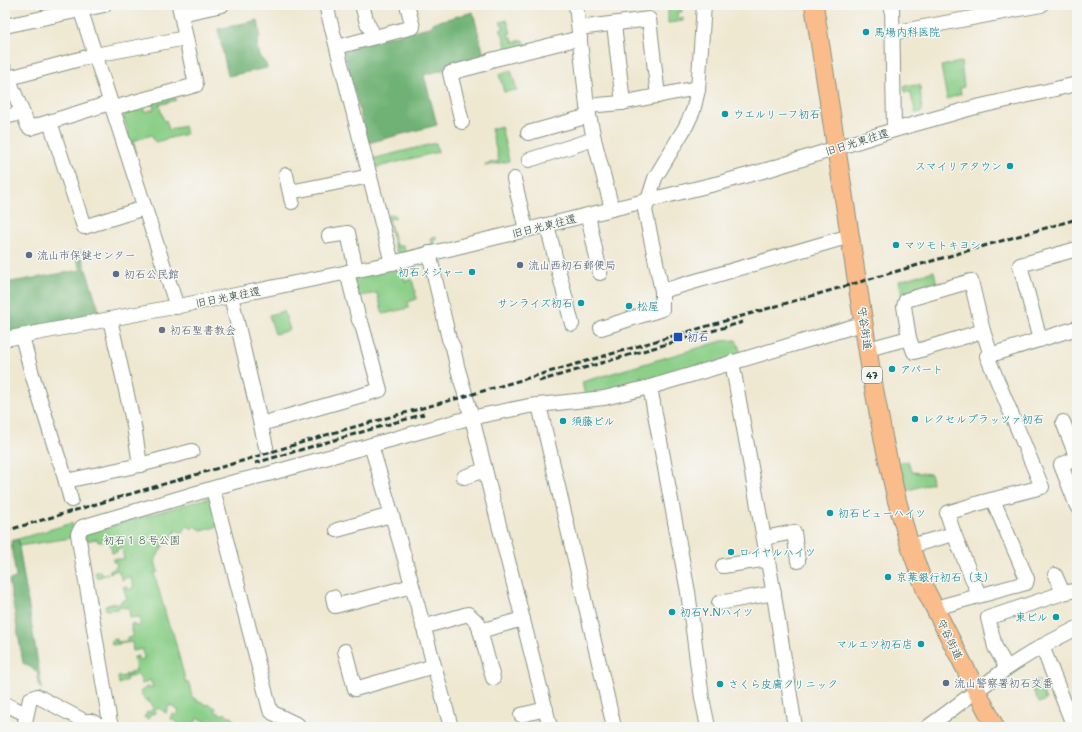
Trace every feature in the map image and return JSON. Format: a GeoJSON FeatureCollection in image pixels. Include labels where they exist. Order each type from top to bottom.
{"type":"FeatureCollection","features":[{"type":"Feature","properties":{"kind":"main road","name":"守谷街道"},"geometry":{"type":"LineString","coordinates":[[814,5],[868,349],[885,449],[897,501],[910,546],[926,590],[995,727]]}},
{"type":"Feature","properties":{"kind":"street"},"geometry":{"type":"LineString","coordinates":[[5,26],[80,7],[104,5]]}},
{"type":"Feature","properties":{"kind":"street"},"geometry":{"type":"LineString","coordinates":[[186,38],[95,55],[7,74],[22,113],[30,128],[196,85],[180,9],[222,5]]}},
{"type":"Feature","properties":{"kind":"street"},"geometry":{"type":"LineString","coordinates":[[326,5],[392,262]]}},
{"type":"Feature","properties":{"kind":"street"},"geometry":{"type":"LineString","coordinates":[[362,5],[367,23],[375,37]]}},
{"type":"Feature","properties":{"kind":"street"},"geometry":{"type":"LineString","coordinates":[[337,47],[413,27],[407,5]]}},
{"type":"Feature","properties":{"kind":"street"},"geometry":{"type":"LineString","coordinates":[[576,5],[588,111],[612,209]]}},
{"type":"Feature","properties":{"kind":"street"},"geometry":{"type":"LineString","coordinates":[[601,328],[662,309],[662,291],[645,210],[655,178],[686,126],[693,111],[698,90],[704,5]]}},
{"type":"Feature","properties":{"kind":"street"},"geometry":{"type":"LineString","coordinates":[[892,5],[894,130]]}},
{"type":"Feature","properties":{"kind":"street"},"geometry":{"type":"LineString","coordinates":[[892,33],[1040,5]]}},
{"type":"Feature","properties":{"kind":"street"},"geometry":{"type":"LineString","coordinates":[[80,7],[177,307]]}},
{"type":"Feature","properties":{"kind":"street"},"geometry":{"type":"LineString","coordinates":[[462,122],[450,73],[484,64],[491,60],[579,33],[614,24],[649,19],[658,96]]}},
{"type":"Feature","properties":{"kind":"street"},"geometry":{"type":"LineString","coordinates":[[614,24],[623,103]]}},
{"type":"Feature","properties":{"kind":"street","name":"旧日光東往還"},"geometry":{"type":"LineString","coordinates":[[5,339],[177,307],[429,254],[741,177],[894,130],[972,108],[1077,84]]}},
{"type":"Feature","properties":{"kind":"street"},"geometry":{"type":"LineString","coordinates":[[528,133],[588,111],[692,89],[698,90]]}},
{"type":"Feature","properties":{"kind":"street"},"geometry":{"type":"LineString","coordinates":[[5,117],[22,113]]}},
{"type":"Feature","properties":{"kind":"street"},"geometry":{"type":"LineString","coordinates":[[50,122],[84,227],[144,208]]}},
{"type":"Feature","properties":{"kind":"street"},"geometry":{"type":"LineString","coordinates":[[529,160],[594,139]]}},
{"type":"Feature","properties":{"kind":"street"},"geometry":{"type":"LineString","coordinates":[[286,175],[291,197],[370,176]]}},
{"type":"Feature","properties":{"kind":"street"},"geometry":{"type":"LineString","coordinates":[[514,179],[526,230]]}},
{"type":"Feature","properties":{"kind":"street"},"geometry":{"type":"LineString","coordinates":[[588,215],[600,273]]}},
{"type":"Feature","properties":{"kind":"street"},"geometry":{"type":"LineString","coordinates":[[548,225],[572,324]]}},
{"type":"Feature","properties":{"kind":"street"},"geometry":{"type":"LineString","coordinates":[[261,424],[380,390],[362,325],[359,320],[351,271],[348,233],[329,236]]}},
{"type":"Feature","properties":{"kind":"street"},"geometry":{"type":"LineString","coordinates":[[662,291],[850,236]]}},
{"type":"Feature","properties":{"kind":"street"},"geometry":{"type":"LineString","coordinates":[[1040,340],[1020,265],[1077,249]]}},
{"type":"Feature","properties":{"kind":"street"},"geometry":{"type":"LineString","coordinates":[[429,254],[449,339],[453,347],[472,418],[550,727]]}},
{"type":"Feature","properties":{"kind":"street"},"geometry":{"type":"LineString","coordinates":[[983,331],[914,352],[909,338],[904,306],[906,300],[971,282],[983,331],[991,355]]}},
{"type":"Feature","properties":{"kind":"street"},"geometry":{"type":"LineString","coordinates":[[231,296],[266,447]]}},
{"type":"Feature","properties":{"kind":"street"},"geometry":{"type":"LineString","coordinates":[[110,319],[134,426],[140,464]]}},
{"type":"Feature","properties":{"kind":"street"},"geometry":{"type":"LineString","coordinates":[[5,704],[25,721],[30,699],[37,696],[84,721],[91,721],[102,726],[111,725],[78,534],[82,527],[213,489],[472,418],[539,405],[604,398],[650,388],[732,362],[865,324]]}},
{"type":"Feature","properties":{"kind":"street"},"geometry":{"type":"LineString","coordinates":[[979,596],[947,513],[1042,487],[987,356],[1077,329]]}},
{"type":"Feature","properties":{"kind":"street"},"geometry":{"type":"LineString","coordinates":[[22,336],[71,500]]}},
{"type":"Feature","properties":{"kind":"street"},"geometry":{"type":"LineString","coordinates":[[868,349],[909,338]]}},
{"type":"Feature","properties":{"kind":"street"},"geometry":{"type":"LineString","coordinates":[[732,362],[774,593],[795,727]]}},
{"type":"Feature","properties":{"kind":"street"},"geometry":{"type":"LineString","coordinates":[[650,388],[688,592],[702,698],[708,727]]}},
{"type":"Feature","properties":{"kind":"street"},"geometry":{"type":"LineString","coordinates":[[539,405],[614,727]]}},
{"type":"Feature","properties":{"kind":"street"},"geometry":{"type":"LineString","coordinates":[[1063,422],[1077,458],[1061,465],[1077,506]]}},
{"type":"Feature","properties":{"kind":"street"},"geometry":{"type":"LineString","coordinates":[[371,445],[451,727]]}},
{"type":"Feature","properties":{"kind":"street"},"geometry":{"type":"LineString","coordinates":[[66,481],[192,451]]}},
{"type":"Feature","properties":{"kind":"street"},"geometry":{"type":"LineString","coordinates":[[464,477],[485,470]]}},
{"type":"Feature","properties":{"kind":"street"},"geometry":{"type":"LineString","coordinates":[[213,489],[270,710],[272,713],[298,725],[299,727]]}},
{"type":"Feature","properties":{"kind":"street"},"geometry":{"type":"LineString","coordinates":[[935,608],[1026,583],[1027,579],[993,500]]}},
{"type":"Feature","properties":{"kind":"street"},"geometry":{"type":"LineString","coordinates":[[337,530],[391,515]]}},
{"type":"Feature","properties":{"kind":"street"},"geometry":{"type":"LineString","coordinates":[[764,538],[794,532],[798,560]]}},
{"type":"Feature","properties":{"kind":"street"},"geometry":{"type":"LineString","coordinates":[[910,546],[954,534]]}},
{"type":"Feature","properties":{"kind":"street"},"geometry":{"type":"LineString","coordinates":[[722,566],[768,559]]}},
{"type":"Feature","properties":{"kind":"street"},"geometry":{"type":"LineString","coordinates":[[1055,574],[1063,593]]}},
{"type":"Feature","properties":{"kind":"street"},"geometry":{"type":"LineString","coordinates":[[333,597],[335,606],[412,586]]}},
{"type":"Feature","properties":{"kind":"street"},"geometry":{"type":"LineString","coordinates":[[1007,668],[995,647],[988,618],[1063,593],[1077,590]]}},
{"type":"Feature","properties":{"kind":"street"},"geometry":{"type":"LineString","coordinates":[[719,603],[774,593]]}},
{"type":"Feature","properties":{"kind":"street"},"geometry":{"type":"LineString","coordinates":[[423,627],[468,614],[478,623],[493,678]]}},
{"type":"Feature","properties":{"kind":"street"},"geometry":{"type":"LineString","coordinates":[[480,632],[523,619]]}},
{"type":"Feature","properties":{"kind":"street"},"geometry":{"type":"LineString","coordinates":[[928,727],[1007,668],[1042,646],[1077,628]]}},
{"type":"Feature","properties":{"kind":"street"},"geometry":{"type":"LineString","coordinates":[[1042,646],[1071,700],[1074,727]]}},
{"type":"Feature","properties":{"kind":"street"},"geometry":{"type":"LineString","coordinates":[[345,651],[355,689],[434,666]]}},
{"type":"Feature","properties":{"kind":"street"},"geometry":{"type":"LineString","coordinates":[[521,715],[546,709]]}},
{"type":"Feature","properties":{"kind":"green space"},"geometry":{"type":"Polygon","coordinates":[[[668,5],[681,5],[682,12],[677,12],[678,18],[683,18],[683,21],[668,23],[668,5]]]}},
{"type":"Feature","properties":{"kind":"green space"},"geometry":{"type":"Polygon","coordinates":[[[473,12],[485,59],[424,75],[437,125],[368,143],[344,52],[350,46],[433,26],[432,23],[473,12]]]}},
{"type":"Feature","properties":{"kind":"green space"},"geometry":{"type":"Polygon","coordinates":[[[258,20],[260,34],[257,47],[259,56],[266,64],[267,68],[228,76],[218,29],[258,20]]]}},
{"type":"Feature","properties":{"kind":"green space"},"geometry":{"type":"Polygon","coordinates":[[[507,20],[511,33],[508,34],[509,37],[512,37],[513,42],[524,40],[526,48],[507,51],[503,35],[500,30],[504,28],[500,22],[507,20]]]}},
{"type":"Feature","properties":{"kind":"green space"},"geometry":{"type":"Polygon","coordinates":[[[961,62],[964,87],[960,88],[961,94],[947,99],[941,66],[961,62]]]}},
{"type":"Feature","properties":{"kind":"green space"},"geometry":{"type":"Polygon","coordinates":[[[511,70],[517,90],[504,92],[499,74],[511,70]]]}},
{"type":"Feature","properties":{"kind":"green space"},"geometry":{"type":"Polygon","coordinates":[[[920,85],[922,112],[915,113],[911,92],[905,92],[904,86],[920,85]]]}},
{"type":"Feature","properties":{"kind":"green space"},"geometry":{"type":"Polygon","coordinates":[[[174,95],[176,100],[159,105],[164,121],[166,120],[169,130],[184,126],[186,134],[155,142],[152,135],[133,141],[136,152],[133,153],[128,137],[127,127],[123,118],[126,112],[138,110],[142,104],[145,112],[154,109],[152,101],[174,95]]]}},
{"type":"Feature","properties":{"kind":"green space"},"geometry":{"type":"Polygon","coordinates":[[[501,126],[509,161],[486,166],[485,164],[499,161],[491,129],[501,126]]]}},
{"type":"Feature","properties":{"kind":"green space"},"geometry":{"type":"Polygon","coordinates":[[[436,143],[438,152],[374,168],[372,159],[436,143]]]}},
{"type":"Feature","properties":{"kind":"green space"},"geometry":{"type":"Polygon","coordinates":[[[393,214],[395,215],[395,218],[389,219],[396,246],[403,245],[405,252],[432,245],[430,238],[436,236],[436,239],[433,240],[435,247],[401,255],[396,251],[387,216],[393,214]]]}},
{"type":"Feature","properties":{"kind":"green space"},"geometry":{"type":"Polygon","coordinates":[[[80,251],[100,313],[93,314],[93,317],[5,334],[5,283],[81,270],[74,253],[80,251]]]}},
{"type":"Feature","properties":{"kind":"green space"},"geometry":{"type":"Polygon","coordinates":[[[400,266],[405,281],[412,279],[417,299],[408,302],[409,308],[383,314],[377,293],[356,297],[353,276],[400,266]]]}},
{"type":"Feature","properties":{"kind":"green space"},"geometry":{"type":"Polygon","coordinates":[[[934,271],[937,284],[902,294],[899,281],[934,271]]]}},
{"type":"Feature","properties":{"kind":"green space"},"geometry":{"type":"Polygon","coordinates":[[[284,311],[290,330],[275,334],[269,315],[284,311]]]}},
{"type":"Feature","properties":{"kind":"green space"},"geometry":{"type":"Polygon","coordinates":[[[736,340],[742,355],[650,384],[585,396],[582,382],[722,341],[736,340]]]}},
{"type":"Feature","properties":{"kind":"green space"},"geometry":{"type":"Polygon","coordinates":[[[908,461],[912,472],[931,474],[932,483],[902,492],[895,464],[908,461]]]}},
{"type":"Feature","properties":{"kind":"green space","name":"初石１８号公園"},"geometry":{"type":"Polygon","coordinates":[[[211,497],[219,526],[202,531],[195,526],[193,529],[187,526],[182,533],[176,530],[172,538],[169,536],[155,560],[158,572],[154,573],[169,626],[173,633],[186,683],[189,683],[192,697],[216,708],[215,711],[223,715],[224,713],[233,718],[236,727],[201,727],[201,725],[204,725],[206,721],[197,718],[194,727],[188,723],[187,725],[185,724],[184,727],[180,727],[181,725],[170,718],[173,714],[176,716],[179,711],[170,705],[166,713],[157,708],[154,714],[152,713],[148,719],[144,717],[147,715],[146,713],[152,710],[153,707],[148,701],[150,699],[145,701],[140,692],[148,686],[150,689],[153,687],[150,680],[142,684],[138,675],[126,678],[127,680],[119,684],[118,677],[126,676],[126,674],[130,674],[130,672],[136,671],[134,657],[138,656],[138,660],[144,659],[143,649],[133,651],[132,642],[112,645],[111,640],[117,639],[117,642],[127,641],[127,638],[132,637],[131,624],[140,626],[140,617],[130,618],[129,608],[119,607],[119,609],[106,610],[105,606],[114,603],[115,605],[121,603],[121,601],[127,599],[123,587],[127,586],[128,590],[134,587],[130,576],[122,580],[118,570],[97,578],[95,572],[100,571],[101,574],[110,573],[110,570],[115,569],[117,566],[116,562],[113,562],[113,559],[124,559],[122,548],[117,549],[117,552],[112,553],[110,540],[98,542],[97,539],[84,541],[87,533],[211,497]]]}},
{"type":"Feature","properties":{"kind":"green space"},"geometry":{"type":"Polygon","coordinates":[[[72,523],[74,533],[71,533],[71,538],[19,546],[18,539],[72,523]]]}},
{"type":"Feature","properties":{"kind":"green space"},"geometry":{"type":"Polygon","coordinates":[[[18,539],[42,689],[39,687],[37,678],[38,672],[23,663],[9,580],[16,578],[11,541],[18,539]]]}},
{"type":"Feature","properties":{"kind":"green space"},"geometry":{"type":"Polygon","coordinates":[[[1036,680],[1037,682],[1039,681],[1046,700],[1039,703],[1030,684],[1036,680]]]}},
{"type":"Feature","properties":{"kind":"railway"},"geometry":{"type":"LineString","coordinates":[[5,531],[336,432],[466,396],[1077,219]]}},
{"type":"Feature","properties":{"kind":"railway"},"geometry":{"type":"LineString","coordinates":[[539,381],[743,322]]}},
{"type":"Feature","properties":{"kind":"railway"},"geometry":{"type":"LineString","coordinates":[[255,463],[424,414]]}},
{"type":"Feature","properties":{"kind":"place","name":"馬場内科医院"},"geometry":{"type":"Point","coordinates":[866,32]}},
{"type":"Feature","properties":{"kind":"place","name":"ウエルリーフ初石"},"geometry":{"type":"Point","coordinates":[725,114]}},
{"type":"Feature","properties":{"kind":"place","name":"スマイリアタウン"},"geometry":{"type":"Point","coordinates":[1010,166]}},
{"type":"Feature","properties":{"kind":"place","name":"マツモトキヨシ"},"geometry":{"type":"Point","coordinates":[896,245]}},
{"type":"Feature","properties":{"kind":"place","name":"流山市保健センター"},"geometry":{"type":"Point","coordinates":[29,255]}},
{"type":"Feature","properties":{"kind":"place","name":"流山西初石郵便局"},"geometry":{"type":"Point","coordinates":[520,265]}},
{"type":"Feature","properties":{"kind":"place","name":"初石メジャー"},"geometry":{"type":"Point","coordinates":[472,272]}},
{"type":"Feature","properties":{"kind":"place","name":"初石公民館"},"geometry":{"type":"Point","coordinates":[116,274]}},
{"type":"Feature","properties":{"kind":"place","name":"サンライズ初石"},"geometry":{"type":"Point","coordinates":[581,303]}},
{"type":"Feature","properties":{"kind":"place","name":"松屋"},"geometry":{"type":"Point","coordinates":[629,306]}},
{"type":"Feature","properties":{"kind":"place","name":"初石聖書教会"},"geometry":{"type":"Point","coordinates":[162,330]}},
{"type":"Feature","properties":{"kind":"place","name":"初石"},"geometry":{"type":"Point","coordinates":[678,337]}},
{"type":"Feature","properties":{"kind":"place","name":"アパート"},"geometry":{"type":"Point","coordinates":[892,369]}},
{"type":"Feature","properties":{"kind":"place","name":"レクセルプラッツァ初石"},"geometry":{"type":"Point","coordinates":[915,419]}},
{"type":"Feature","properties":{"kind":"place","name":"須藤ビル"},"geometry":{"type":"Point","coordinates":[563,421]}},
{"type":"Feature","properties":{"kind":"place","name":"初石ビューハイツ"},"geometry":{"type":"Point","coordinates":[830,513]}},
{"type":"Feature","properties":{"kind":"place","name":"ロイヤルハイツ"},"geometry":{"type":"Point","coordinates":[731,552]}},
{"type":"Feature","properties":{"kind":"place","name":"京葉銀行初石（支）"},"geometry":{"type":"Point","coordinates":[888,577]}},
{"type":"Feature","properties":{"kind":"place","name":"初石Y.Nハイツ"},"geometry":{"type":"Point","coordinates":[672,612]}},
{"type":"Feature","properties":{"kind":"place","name":"東ビル"},"geometry":{"type":"Point","coordinates":[1056,617]}},
{"type":"Feature","properties":{"kind":"place","name":"マルエツ初石店"},"geometry":{"type":"Point","coordinates":[921,644]}},
{"type":"Feature","properties":{"kind":"place","name":"流山警察署初石交番"},"geometry":{"type":"Point","coordinates":[946,683]}},
{"type":"Feature","properties":{"kind":"place","name":"さくら皮膚クリニック"},"geometry":{"type":"Point","coordinates":[720,684]}}]}
